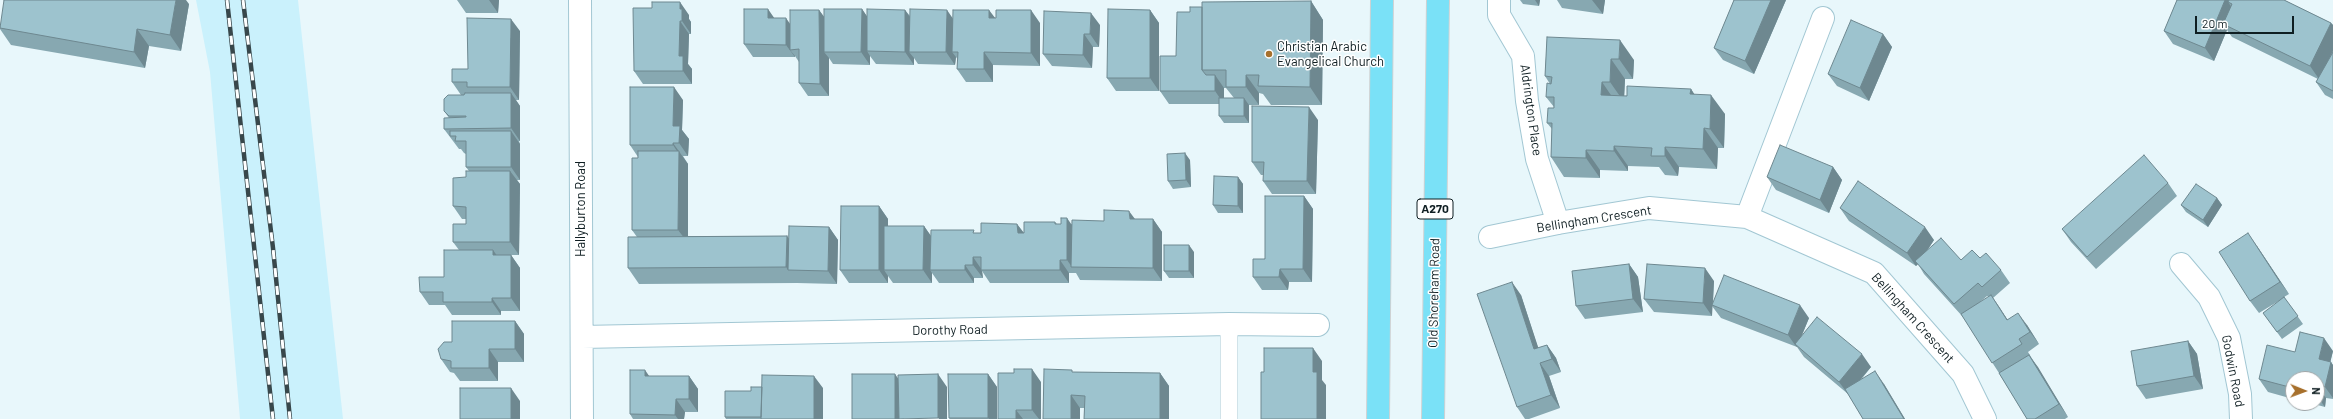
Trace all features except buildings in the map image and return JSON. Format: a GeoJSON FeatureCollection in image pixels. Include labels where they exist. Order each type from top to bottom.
{"type":"FeatureCollection","features":[{"type":"Feature","properties":{"kind":"main road"},"geometry":{"type":"LineString","coordinates":[[1378,419],[1382,0]]}},
{"type":"Feature","properties":{"kind":"main road","name":"Old Shoreham Road"},"geometry":{"type":"LineString","coordinates":[[1433,419],[1438,0]]}},
{"type":"Feature","properties":{"kind":"street","name":"Hallyburton Road"},"geometry":{"type":"LineString","coordinates":[[580,0],[582,419]]}},
{"type":"Feature","properties":{"kind":"street","name":"Aldrington Place"},"geometry":{"type":"LineString","coordinates":[[1499,0],[1499,15],[1523,56],[1527,101],[1537,159],[1558,223]]}},
{"type":"Feature","properties":{"kind":"street"},"geometry":{"type":"LineString","coordinates":[[1747,217],[1823,18]]}},
{"type":"Feature","properties":{"kind":"street","name":"Bellingham Crescent"},"geometry":{"type":"LineString","coordinates":[[1490,237],[1558,223],[1649,208],[1747,217],[1874,272],[1964,374],[1984,419]]}},
{"type":"Feature","properties":{"kind":"street","name":"Godwin Road"},"geometry":{"type":"LineString","coordinates":[[2181,264],[2209,297],[2229,338],[2240,394],[2241,419]]}},
{"type":"Feature","properties":{"kind":"street","name":"Dorothy Road"},"geometry":{"type":"LineString","coordinates":[[582,337],[1229,324],[1318,324]]}},
{"type":"Feature","properties":{"kind":"lane"},"geometry":{"type":"LineString","coordinates":[[1228,419],[1229,324]]}},
{"type":"Feature","properties":{"kind":"shaded area"},"geometry":{"type":"Polygon","coordinates":[[[196,0],[298,0],[343,419],[240,419],[210,72],[196,0]]]}},
{"type":"Feature","properties":{"kind":"railway"},"geometry":{"type":"LineString","coordinates":[[227,0],[273,419]]}},
{"type":"Feature","properties":{"kind":"railway"},"geometry":{"type":"LineString","coordinates":[[243,0],[273,248],[290,419]]}},
{"type":"Feature","properties":{"kind":"place","name":"Christian Arabic Evangelical Church"},"geometry":{"type":"Point","coordinates":[1269,54]}}]}
